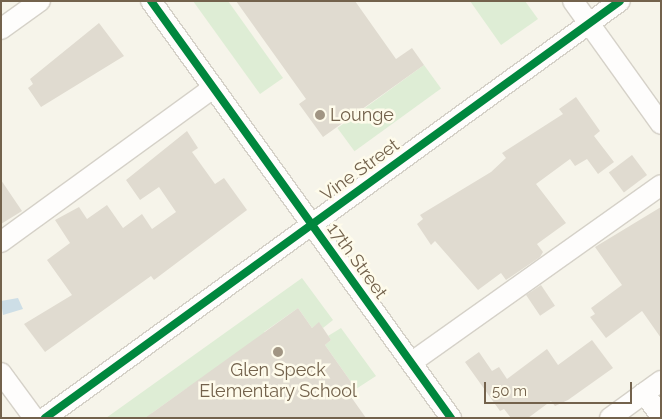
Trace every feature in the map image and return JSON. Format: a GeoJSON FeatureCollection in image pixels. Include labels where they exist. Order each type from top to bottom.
{"type":"FeatureCollection","features":[{"type":"Feature","properties":{"kind":"street"},"geometry":{"type":"LineString","coordinates":[[1,29],[40,1]]}},
{"type":"Feature","properties":{"kind":"street","name":"17th Street"},"geometry":{"type":"LineString","coordinates":[[151,1],[451,418]]}},
{"type":"Feature","properties":{"kind":"street"},"geometry":{"type":"LineString","coordinates":[[573,1],[661,124]]}},
{"type":"Feature","properties":{"kind":"street","name":"Vine Street"},"geometry":{"type":"LineString","coordinates":[[46,418],[620,1]]}},
{"type":"Feature","properties":{"kind":"street"},"geometry":{"type":"LineString","coordinates":[[1,242],[213,88]]}},
{"type":"Feature","properties":{"kind":"street"},"geometry":{"type":"LineString","coordinates":[[412,362],[661,185]]}},
{"type":"Feature","properties":{"kind":"street"},"geometry":{"type":"LineString","coordinates":[[1,373],[34,418]]}},
{"type":"Feature","properties":{"kind":"street"},"geometry":{"type":"LineString","coordinates":[[610,418],[661,381]]}},
{"type":"Feature","properties":{"kind":"street"},"geometry":{"type":"LineString","coordinates":[[644,393],[661,416]]}},
{"type":"Feature","properties":{"kind":"green space"},"geometry":{"type":"Polygon","coordinates":[[[193,1],[228,1],[283,78],[260,94],[193,1]]]}},
{"type":"Feature","properties":{"kind":"green space"},"geometry":{"type":"Polygon","coordinates":[[[470,1],[525,1],[538,19],[501,45],[470,1]]]}},
{"type":"Feature","properties":{"kind":"green space"},"geometry":{"type":"Polygon","coordinates":[[[424,65],[441,88],[354,151],[337,128],[424,65]]]}},
{"type":"Feature","properties":{"kind":"green space"},"geometry":{"type":"Polygon","coordinates":[[[302,278],[333,320],[323,328],[319,323],[312,328],[298,308],[264,332],[320,412],[208,418],[187,388],[152,413],[155,418],[106,418],[302,278]]]}},
{"type":"Feature","properties":{"kind":"green space"},"geometry":{"type":"Polygon","coordinates":[[[341,328],[376,376],[356,389],[325,345],[331,340],[328,336],[341,328]]]}},
{"type":"Feature","properties":{"kind":"shaded area"},"geometry":{"type":"Polygon","coordinates":[[[18,298],[23,309],[3,315],[1,301],[18,298]]]}},
{"type":"Feature","properties":{"kind":"building"},"geometry":{"type":"Polygon","coordinates":[[[236,1],[355,1],[396,59],[412,48],[424,65],[323,137],[299,104],[306,99],[236,1]]]}},
{"type":"Feature","properties":{"kind":"building"},"geometry":{"type":"Polygon","coordinates":[[[99,23],[124,56],[41,107],[28,88],[33,84],[30,79],[99,23]]]}},
{"type":"Feature","properties":{"kind":"building"},"geometry":{"type":"Polygon","coordinates":[[[576,97],[600,131],[594,136],[614,162],[598,174],[587,159],[575,166],[570,159],[536,184],[566,223],[537,244],[543,252],[540,257],[506,280],[501,273],[478,290],[435,241],[431,245],[417,224],[423,219],[420,215],[491,172],[506,158],[502,153],[563,114],[559,109],[576,97]]]}},
{"type":"Feature","properties":{"kind":"building"},"geometry":{"type":"Polygon","coordinates":[[[187,131],[198,148],[192,152],[215,184],[224,178],[247,210],[154,280],[151,276],[45,352],[24,324],[72,295],[47,260],[70,243],[55,220],[79,207],[87,219],[107,205],[123,228],[142,214],[152,229],[176,212],[159,187],[140,200],[126,180],[187,131]]]}},
{"type":"Feature","properties":{"kind":"building"},"geometry":{"type":"Polygon","coordinates":[[[632,155],[647,175],[624,192],[609,172],[632,155]]]}},
{"type":"Feature","properties":{"kind":"building"},"geometry":{"type":"Polygon","coordinates":[[[1,180],[22,211],[1,224],[1,180]]]}},
{"type":"Feature","properties":{"kind":"building"},"geometry":{"type":"Polygon","coordinates":[[[661,207],[661,338],[642,311],[606,338],[590,317],[595,314],[591,308],[622,285],[595,247],[661,207]]]}},
{"type":"Feature","properties":{"kind":"building"},"geometry":{"type":"Polygon","coordinates":[[[541,285],[555,306],[540,316],[526,295],[541,285]]]}},
{"type":"Feature","properties":{"kind":"building","name":"Glen Speck Elementary School"},"geometry":{"type":"Polygon","coordinates":[[[298,308],[312,328],[319,322],[331,340],[325,345],[356,389],[349,394],[366,418],[145,418],[298,308]]]}},
{"type":"Feature","properties":{"kind":"building"},"geometry":{"type":"Polygon","coordinates":[[[592,340],[613,368],[568,400],[555,406],[551,401],[528,418],[511,418],[504,409],[500,411],[465,362],[479,352],[492,371],[499,367],[507,379],[547,349],[558,365],[592,340]]]}},
{"type":"Feature","properties":{"kind":"cycle path"},"geometry":{"type":"LineString","coordinates":[[151,1],[451,418]]}},
{"type":"Feature","properties":{"kind":"cycle path"},"geometry":{"type":"LineString","coordinates":[[45,418],[620,1]]}},
{"type":"Feature","properties":{"kind":"place","name":"Lounge"},"geometry":{"type":"Point","coordinates":[320,115]}},
{"type":"Feature","properties":{"kind":"place","name":"Glen Speck Elementary School"},"geometry":{"type":"Point","coordinates":[278,352]}}]}
